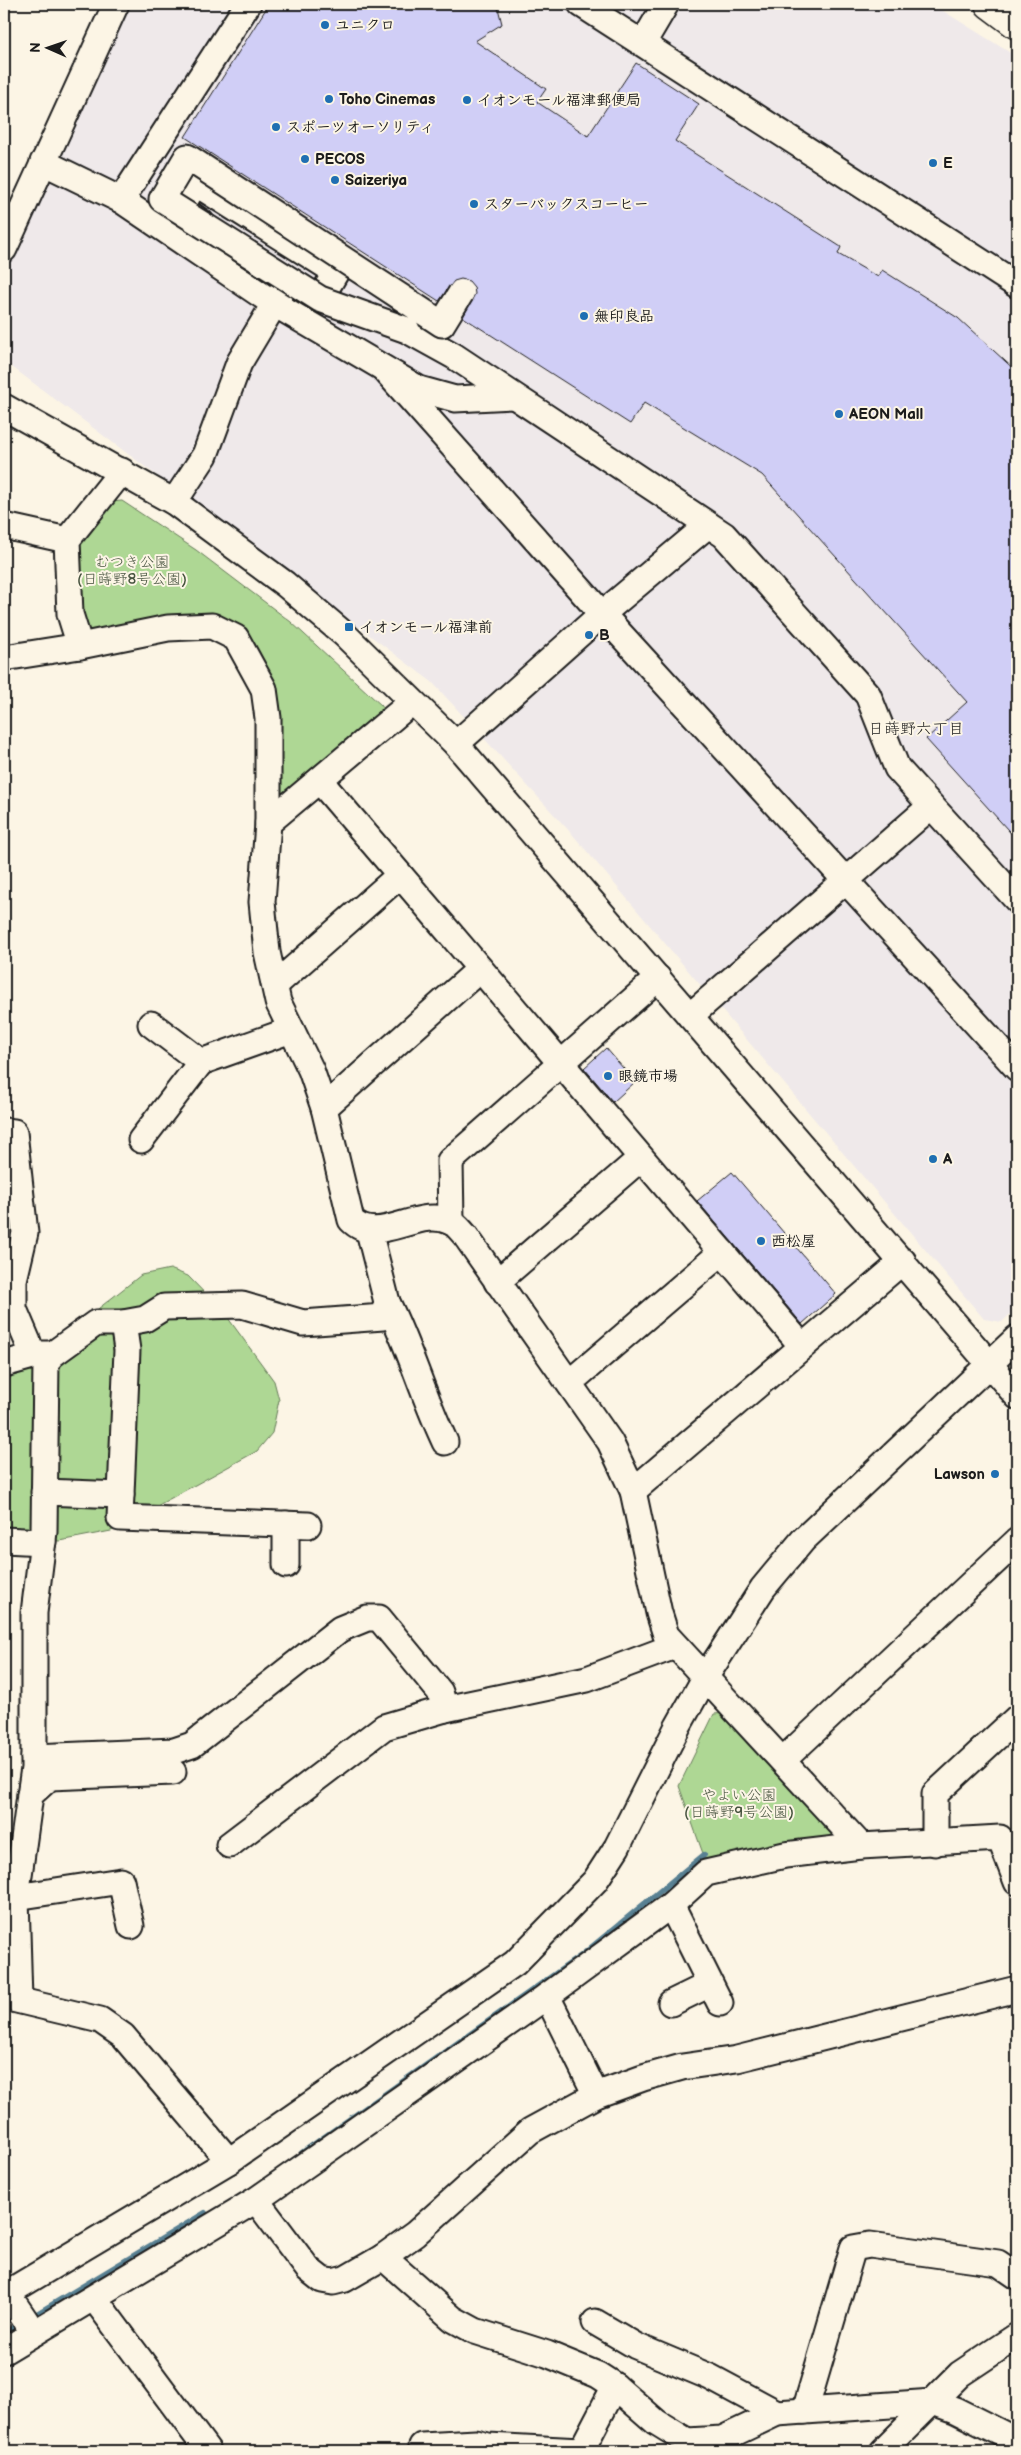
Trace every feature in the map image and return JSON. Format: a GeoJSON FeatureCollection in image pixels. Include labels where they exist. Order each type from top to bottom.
{"type":"FeatureCollection","features":[{"type":"Feature","properties":{"kind":"highway"},"geometry":{"type":"LineString","coordinates":[[989,4],[1017,25]]}},
{"type":"Feature","properties":{"kind":"street"},"geometry":{"type":"LineString","coordinates":[[4,249],[116,4]]}},
{"type":"Feature","properties":{"kind":"street"},"geometry":{"type":"LineString","coordinates":[[121,200],[248,4]]}},
{"type":"Feature","properties":{"kind":"street"},"geometry":{"type":"LineString","coordinates":[[581,4],[1017,285]]}},
{"type":"Feature","properties":{"kind":"street"},"geometry":{"type":"LineString","coordinates":[[643,43],[666,4]]}},
{"type":"Feature","properties":{"kind":"street"},"geometry":{"type":"LineString","coordinates":[[461,294],[442,324],[187,156],[162,199],[320,299],[407,330],[454,356],[724,535],[868,695],[897,768],[1017,900]]}},
{"type":"Feature","properties":{"kind":"street"},"geometry":{"type":"LineString","coordinates":[[43,162],[121,200],[273,303],[419,389],[455,400],[513,396]]}},
{"type":"Feature","properties":{"kind":"street"},"geometry":{"type":"LineString","coordinates":[[174,502],[205,455],[239,363],[273,303],[288,281],[181,208],[195,183],[336,272],[320,299]]}},
{"type":"Feature","properties":{"kind":"street"},"geometry":{"type":"LineString","coordinates":[[384,370],[602,614],[1017,1068]]}},
{"type":"Feature","properties":{"kind":"street"},"geometry":{"type":"LineString","coordinates":[[4,407],[122,471],[174,502],[285,584],[345,635],[456,744],[904,1262],[1017,1396]]}},
{"type":"Feature","properties":{"kind":"street"},"geometry":{"type":"LineString","coordinates":[[80,646],[70,614],[67,540],[122,471]]}},
{"type":"Feature","properties":{"kind":"street"},"geometry":{"type":"LineString","coordinates":[[456,744],[602,614],[708,525]]}},
{"type":"Feature","properties":{"kind":"street"},"geometry":{"type":"LineString","coordinates":[[4,526],[67,540]]}},
{"type":"Feature","properties":{"kind":"street"},"geometry":{"type":"LineString","coordinates":[[4,658],[80,646],[168,628],[212,626],[236,638],[264,689],[268,718],[268,823],[262,902],[267,952],[278,1002],[311,1070],[324,1108],[351,1220],[358,1228],[368,1231],[422,1220],[438,1219],[451,1222],[465,1235],[610,1442],[633,1491],[659,1613],[666,1635],[706,1676],[861,1846]]}},
{"type":"Feature","properties":{"kind":"street"},"geometry":{"type":"LineString","coordinates":[[268,823],[412,702]]}},
{"type":"Feature","properties":{"kind":"street"},"geometry":{"type":"LineString","coordinates":[[320,781],[802,1346]]}},
{"type":"Feature","properties":{"kind":"street"},"geometry":{"type":"LineString","coordinates":[[690,1016],[931,806]]}},
{"type":"Feature","properties":{"kind":"street"},"geometry":{"type":"LineString","coordinates":[[275,985],[400,875]]}},
{"type":"Feature","properties":{"kind":"street"},"geometry":{"type":"LineString","coordinates":[[324,1108],[480,969]]}},
{"type":"Feature","properties":{"kind":"street"},"geometry":{"type":"LineString","coordinates":[[451,1222],[450,1161],[658,978]]}},
{"type":"Feature","properties":{"kind":"street"},"geometry":{"type":"LineString","coordinates":[[151,1024],[201,1062]]}},
{"type":"Feature","properties":{"kind":"street"},"geometry":{"type":"LineString","coordinates":[[141,1140],[201,1062],[291,1030]]}},
{"type":"Feature","properties":{"kind":"street"},"geometry":{"type":"LineString","coordinates":[[4,1130],[14,1132],[25,1233],[14,1280],[14,1309],[28,1342]]}},
{"type":"Feature","properties":{"kind":"street"},"geometry":{"type":"LineString","coordinates":[[497,1282],[642,1158]]}},
{"type":"Feature","properties":{"kind":"street"},"geometry":{"type":"LineString","coordinates":[[368,1231],[387,1302],[405,1338],[432,1416],[445,1442]]}},
{"type":"Feature","properties":{"kind":"street"},"geometry":{"type":"LineString","coordinates":[[569,1383],[722,1252]]}},
{"type":"Feature","properties":{"kind":"street"},"geometry":{"type":"LineString","coordinates":[[633,1491],[802,1346],[904,1262]]}},
{"type":"Feature","properties":{"kind":"street"},"geometry":{"type":"LineString","coordinates":[[228,2161],[123,2036],[100,2020],[12,1998],[16,1897],[34,1758],[34,1613],[43,1542],[46,1362],[53,1354],[96,1323],[124,1323],[144,1318],[164,1307],[242,1305],[304,1324],[383,1317],[387,1302]]}},
{"type":"Feature","properties":{"kind":"street"},"geometry":{"type":"LineString","coordinates":[[124,1323],[127,1350],[120,1518],[297,1524],[286,1565]]}},
{"type":"Feature","properties":{"kind":"street"},"geometry":{"type":"LineString","coordinates":[[989,1363],[1017,1329]]}},
{"type":"Feature","properties":{"kind":"street"},"geometry":{"type":"LineString","coordinates":[[34,2332],[9,2299],[228,2161],[516,1963],[595,1881],[617,1847],[678,1726],[706,1676],[762,1588],[803,1540],[1017,1338]]}},
{"type":"Feature","properties":{"kind":"street"},"geometry":{"type":"LineString","coordinates":[[4,1364],[40,1354],[53,1354]]}},
{"type":"Feature","properties":{"kind":"street"},"geometry":{"type":"LineString","coordinates":[[44,1492],[121,1495]]}},
{"type":"Feature","properties":{"kind":"street"},"geometry":{"type":"LineString","coordinates":[[4,1540],[43,1542]]}},
{"type":"Feature","properties":{"kind":"street"},"geometry":{"type":"LineString","coordinates":[[783,1760],[1016,1543]]}},
{"type":"Feature","properties":{"kind":"street"},"geometry":{"type":"LineString","coordinates":[[34,1758],[174,1752],[192,1745],[340,1629],[367,1618],[379,1618],[440,1692],[445,1709]]}},
{"type":"Feature","properties":{"kind":"street"},"geometry":{"type":"LineString","coordinates":[[229,1845],[384,1727],[445,1709],[587,1679],[675,1646]]}},
{"type":"Feature","properties":{"kind":"street"},"geometry":{"type":"LineString","coordinates":[[935,1843],[935,1794],[1017,1718]]}},
{"type":"Feature","properties":{"kind":"street"},"geometry":{"type":"LineString","coordinates":[[30,1795],[50,1777],[173,1772]]}},
{"type":"Feature","properties":{"kind":"street"},"geometry":{"type":"LineString","coordinates":[[4,2351],[256,2200],[547,1996],[671,1904],[706,1873],[785,1856],[861,1846],[1000,1838],[1017,1882]]}},
{"type":"Feature","properties":{"kind":"street"},"geometry":{"type":"LineString","coordinates":[[16,1897],[121,1881],[130,1926]]}},
{"type":"Feature","properties":{"kind":"street"},"geometry":{"type":"LineString","coordinates":[[671,1904],[715,1994],[671,2003]]}},
{"type":"Feature","properties":{"kind":"street"},"geometry":{"type":"LineString","coordinates":[[256,2200],[308,2269],[322,2280],[333,2282],[345,2279],[382,2257],[415,2234],[530,2131],[596,2095],[643,2078],[682,2067],[738,2059],[1017,1988]]}},
{"type":"Feature","properties":{"kind":"street"},"geometry":{"type":"LineString","coordinates":[[547,1996],[596,2095]]}},
{"type":"Feature","properties":{"kind":"street"},"geometry":{"type":"LineString","coordinates":[[805,2411],[853,2248],[870,2245],[998,2263],[1017,2276]]}},
{"type":"Feature","properties":{"kind":"street"},"geometry":{"type":"LineString","coordinates":[[382,2257],[453,2319],[476,2331],[547,2354],[598,2375],[615,2386],[656,2422],[687,2441],[722,2439],[777,2413],[933,2402],[956,2410],[1017,2441]]}},
{"type":"Feature","properties":{"kind":"street"},"geometry":{"type":"LineString","coordinates":[[94,2298],[208,2451]]}},
{"type":"Feature","properties":{"kind":"street"},"geometry":{"type":"LineString","coordinates":[[595,2322],[636,2346],[710,2378],[777,2413]]}},
{"type":"Feature","properties":{"kind":"street"},"geometry":{"type":"LineString","coordinates":[[883,2451],[960,2374],[1017,2336]]}},
{"type":"Feature","properties":{"kind":"street"},"geometry":{"type":"LineString","coordinates":[[422,2446],[476,2443],[488,2446],[580,2451],[615,2386]]}},
{"type":"Feature","properties":{"kind":"shaded area"},"geometry":{"type":"Polygon","coordinates":[[[128,4],[932,4],[1017,57],[1017,1307],[1002,1322],[984,1319],[573,835],[432,682],[4,361],[4,270],[128,4]]]}},
{"type":"Feature","properties":{"kind":"green space","name":"むつき公園 (日蒔野8号公園)"},"geometry":{"type":"Polygon","coordinates":[[[122,501],[196,550],[291,622],[382,706],[382,716],[285,799],[277,795],[246,633],[185,616],[86,631],[79,624],[79,545],[110,502],[122,501]]]}},
{"type":"Feature","properties":{"kind":"green space"},"geometry":{"type":"Polygon","coordinates":[[[170,1269],[188,1276],[225,1314],[274,1381],[279,1400],[272,1433],[257,1451],[111,1531],[59,1541],[26,1538],[6,1527],[4,1524],[4,1383],[141,1275],[170,1269]]]}},
{"type":"Feature","properties":{"kind":"green space","name":"やよい公園 (日蒔野9号公園)"},"geometry":{"type":"Polygon","coordinates":[[[727,1713],[831,1829],[831,1840],[706,1862],[679,1786],[714,1714],[727,1713]]]}},
{"type":"Feature","properties":{"kind":"building","name":"AEON Mall"},"geometry":{"type":"Polygon","coordinates":[[[269,4],[494,4],[498,8],[502,24],[475,41],[546,89],[537,102],[588,136],[636,63],[699,104],[675,141],[841,247],[838,254],[878,277],[882,270],[958,318],[1017,372],[1017,840],[926,739],[967,702],[762,475],[644,403],[630,424],[463,317],[475,294],[474,287],[469,281],[461,279],[454,281],[439,301],[185,137],[269,4]]]}},
{"type":"Feature","properties":{"kind":"building","name":"眼鏡市場"},"geometry":{"type":"Polygon","coordinates":[[[606,1048],[635,1082],[613,1102],[584,1068],[606,1048]]]}},
{"type":"Feature","properties":{"kind":"building","name":"西松屋"},"geometry":{"type":"Polygon","coordinates":[[[732,1172],[836,1294],[802,1324],[697,1201],[732,1172]]]}},
{"type":"Feature","properties":{"kind":"waterway"},"geometry":{"type":"LineString","coordinates":[[302,2153],[581,1956],[704,1855]]}},
{"type":"Feature","properties":{"kind":"waterway"},"geometry":{"type":"LineString","coordinates":[[30,2318],[205,2213]]}},
{"type":"Feature","properties":{"kind":"waterway"},"geometry":{"type":"LineString","coordinates":[[4,2333],[21,2323]]}},
{"type":"Feature","properties":{"kind":"place","name":"ユニクロ"},"geometry":{"type":"Point","coordinates":[325,25]}},
{"type":"Feature","properties":{"kind":"place","name":"Toho Cinemas"},"geometry":{"type":"Point","coordinates":[329,99]}},
{"type":"Feature","properties":{"kind":"place","name":"イオンモール福津郵便局"},"geometry":{"type":"Point","coordinates":[467,100]}},
{"type":"Feature","properties":{"kind":"place","name":"スポーツオーソリティ"},"geometry":{"type":"Point","coordinates":[276,127]}},
{"type":"Feature","properties":{"kind":"place","name":"PECOS"},"geometry":{"type":"Point","coordinates":[305,159]}},
{"type":"Feature","properties":{"kind":"place","name":"E"},"geometry":{"type":"Point","coordinates":[933,163]}},
{"type":"Feature","properties":{"kind":"place","name":"Saizeriya"},"geometry":{"type":"Point","coordinates":[335,180]}},
{"type":"Feature","properties":{"kind":"place","name":"スターバックスコーヒー"},"geometry":{"type":"Point","coordinates":[474,204]}},
{"type":"Feature","properties":{"kind":"place","name":"無印良品"},"geometry":{"type":"Point","coordinates":[584,316]}},
{"type":"Feature","properties":{"kind":"place","name":"AEON Mall"},"geometry":{"type":"Point","coordinates":[839,414]}},
{"type":"Feature","properties":{"kind":"place","name":"イオンモール福津前"},"geometry":{"type":"Point","coordinates":[349,627]}},
{"type":"Feature","properties":{"kind":"place","name":"B"},"geometry":{"type":"Point","coordinates":[589,635]}},
{"type":"Feature","properties":{"kind":"place","name":"眼鏡市場"},"geometry":{"type":"Point","coordinates":[608,1076]}},
{"type":"Feature","properties":{"kind":"place","name":"A"},"geometry":{"type":"Point","coordinates":[933,1159]}},
{"type":"Feature","properties":{"kind":"place","name":"西松屋"},"geometry":{"type":"Point","coordinates":[761,1241]}},
{"type":"Feature","properties":{"kind":"place","name":"Lawson"},"geometry":{"type":"Point","coordinates":[995,1474]}},
{"type":"Feature","properties":{"kind":"district","name":"日蒔野六丁目"},"geometry":{"type":"Point","coordinates":[916,729]}}]}
